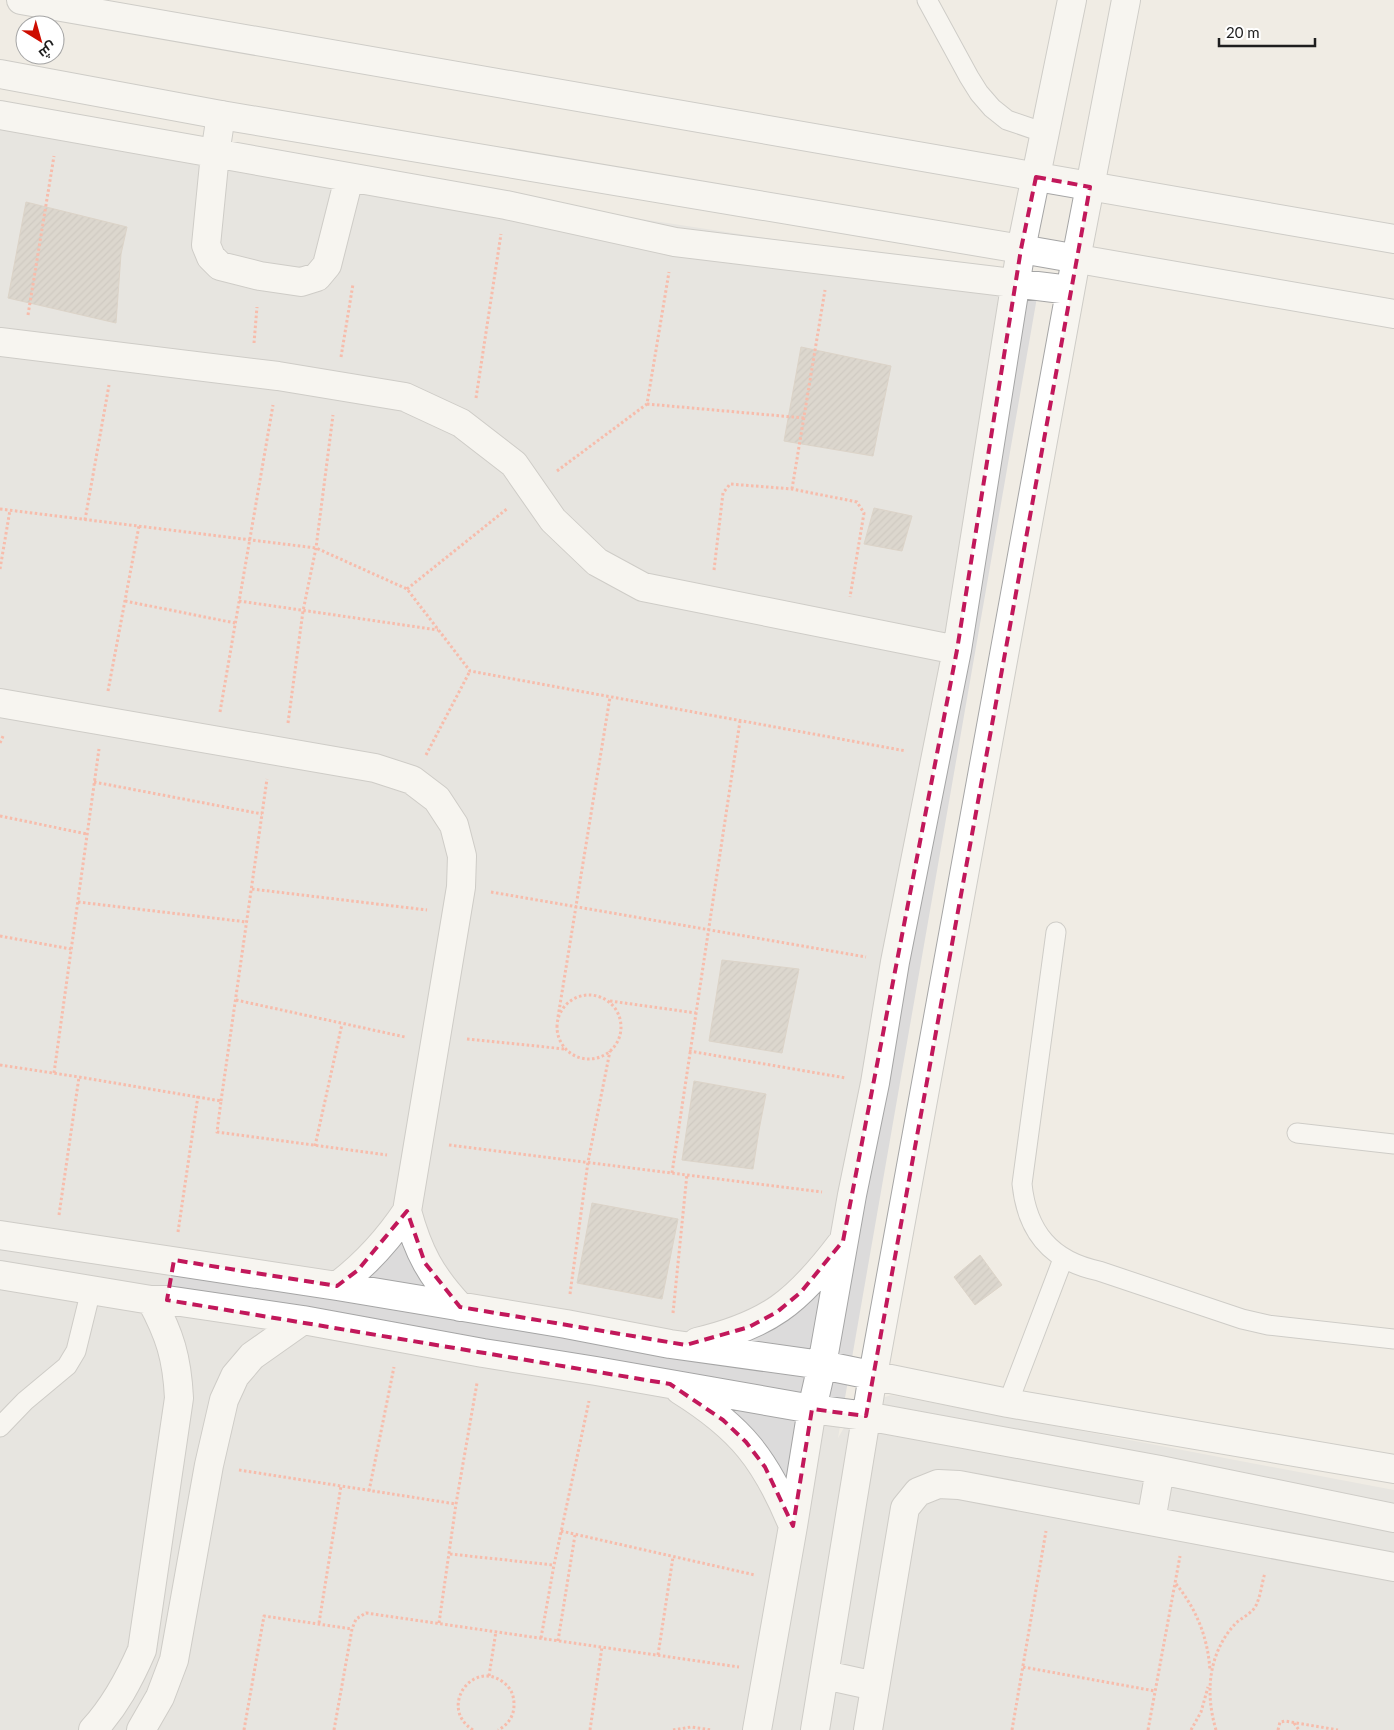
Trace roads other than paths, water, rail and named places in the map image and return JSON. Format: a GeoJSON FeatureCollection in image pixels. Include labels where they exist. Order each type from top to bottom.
{"type":"FeatureCollection","features":[{"type":"Feature","properties":{"kind":"street"},"geometry":{"type":"LineString","coordinates":[[21,0],[1394,239]]}},
{"type":"Feature","properties":{"kind":"street"},"geometry":{"type":"LineString","coordinates":[[757,1730],[812,1408],[822,1365],[852,1195],[876,1083],[895,962],[957,650],[1021,249],[1072,0]]}},
{"type":"Feature","properties":{"kind":"street"},"geometry":{"type":"LineString","coordinates":[[815,1730],[873,1375],[1070,290],[1126,0]]}},
{"type":"Feature","properties":{"kind":"street"},"geometry":{"type":"LineString","coordinates":[[0,74],[221,115],[1021,249],[1394,314]]}},
{"type":"Feature","properties":{"kind":"street"},"geometry":{"type":"LineString","coordinates":[[0,115],[506,206],[675,242],[1070,290]]}},
{"type":"Feature","properties":{"kind":"street"},"geometry":{"type":"LineString","coordinates":[[221,115],[206,245],[211,258],[220,266],[260,276],[301,282],[317,277],[327,265],[349,178]]}},
{"type":"Feature","properties":{"kind":"street"},"geometry":{"type":"LineString","coordinates":[[12,344],[278,376],[405,397],[461,423],[514,464],[553,520],[597,562],[643,587],[957,650]]}},
{"type":"Feature","properties":{"kind":"street"},"geometry":{"type":"LineString","coordinates":[[0,703],[375,768],[412,780],[437,799],[454,825],[462,856],[461,887],[406,1211],[393,1233],[376,1252],[358,1270],[337,1286]]}},
{"type":"Feature","properties":{"kind":"street"},"geometry":{"type":"LineString","coordinates":[[406,1211],[414,1238],[425,1263],[441,1286],[460,1307]]}},
{"type":"Feature","properties":{"kind":"street"},"geometry":{"type":"LineString","coordinates":[[0,1235],[174,1260],[678,1344],[822,1365],[1008,1403],[1394,1469]]}},
{"type":"Feature","properties":{"kind":"street"},"geometry":{"type":"LineString","coordinates":[[678,1344],[719,1337],[749,1326],[777,1312],[801,1292],[844,1241]]}},
{"type":"Feature","properties":{"kind":"street"},"geometry":{"type":"LineString","coordinates":[[93,1730],[106,1716],[126,1684],[142,1650],[179,1398],[178,1373],[159,1300],[174,1260]]}},
{"type":"Feature","properties":{"kind":"street"},"geometry":{"type":"LineString","coordinates":[[0,1275],[302,1320],[482,1353],[866,1416],[1160,1470],[1394,1518]]}},
{"type":"Feature","properties":{"kind":"street"},"geometry":{"type":"LineString","coordinates":[[141,1730],[160,1697],[174,1660],[209,1465],[224,1400],[235,1376],[252,1356],[302,1320]]}},
{"type":"Feature","properties":{"kind":"street"},"geometry":{"type":"LineString","coordinates":[[670,1384],[723,1420],[746,1442],[765,1467],[780,1495],[793,1526]]}},
{"type":"Feature","properties":{"kind":"street"},"geometry":{"type":"LineString","coordinates":[[1151,1521],[1160,1470]]}},
{"type":"Feature","properties":{"kind":"street"},"geometry":{"type":"LineString","coordinates":[[868,1730],[905,1508],[918,1492],[938,1484],[959,1485],[1394,1567]]}},
{"type":"Feature","properties":{"kind":"street"},"geometry":{"type":"LineString","coordinates":[[825,1675],[875,1686]]}},
{"type":"Feature","properties":{"kind":"lane"},"geometry":{"type":"LineString","coordinates":[[927,0],[974,85],[992,108],[1007,120],[1045,133]]}},
{"type":"Feature","properties":{"kind":"lane"},"geometry":{"type":"LineString","coordinates":[[1056,932],[1022,1184],[1024,1202],[1038,1234],[1049,1247],[1063,1258],[1080,1267],[1099,1271],[1242,1319],[1292,1328],[1394,1339]]}},
{"type":"Feature","properties":{"kind":"lane"},"geometry":{"type":"LineString","coordinates":[[1297,1133],[1394,1144]]}},
{"type":"Feature","properties":{"kind":"lane"},"geometry":{"type":"LineString","coordinates":[[1008,1403],[1063,1258]]}},
{"type":"Feature","properties":{"kind":"lane"},"geometry":{"type":"LineString","coordinates":[[0,1427],[25,1401],[67,1366],[76,1351],[91,1290]]}}]}
